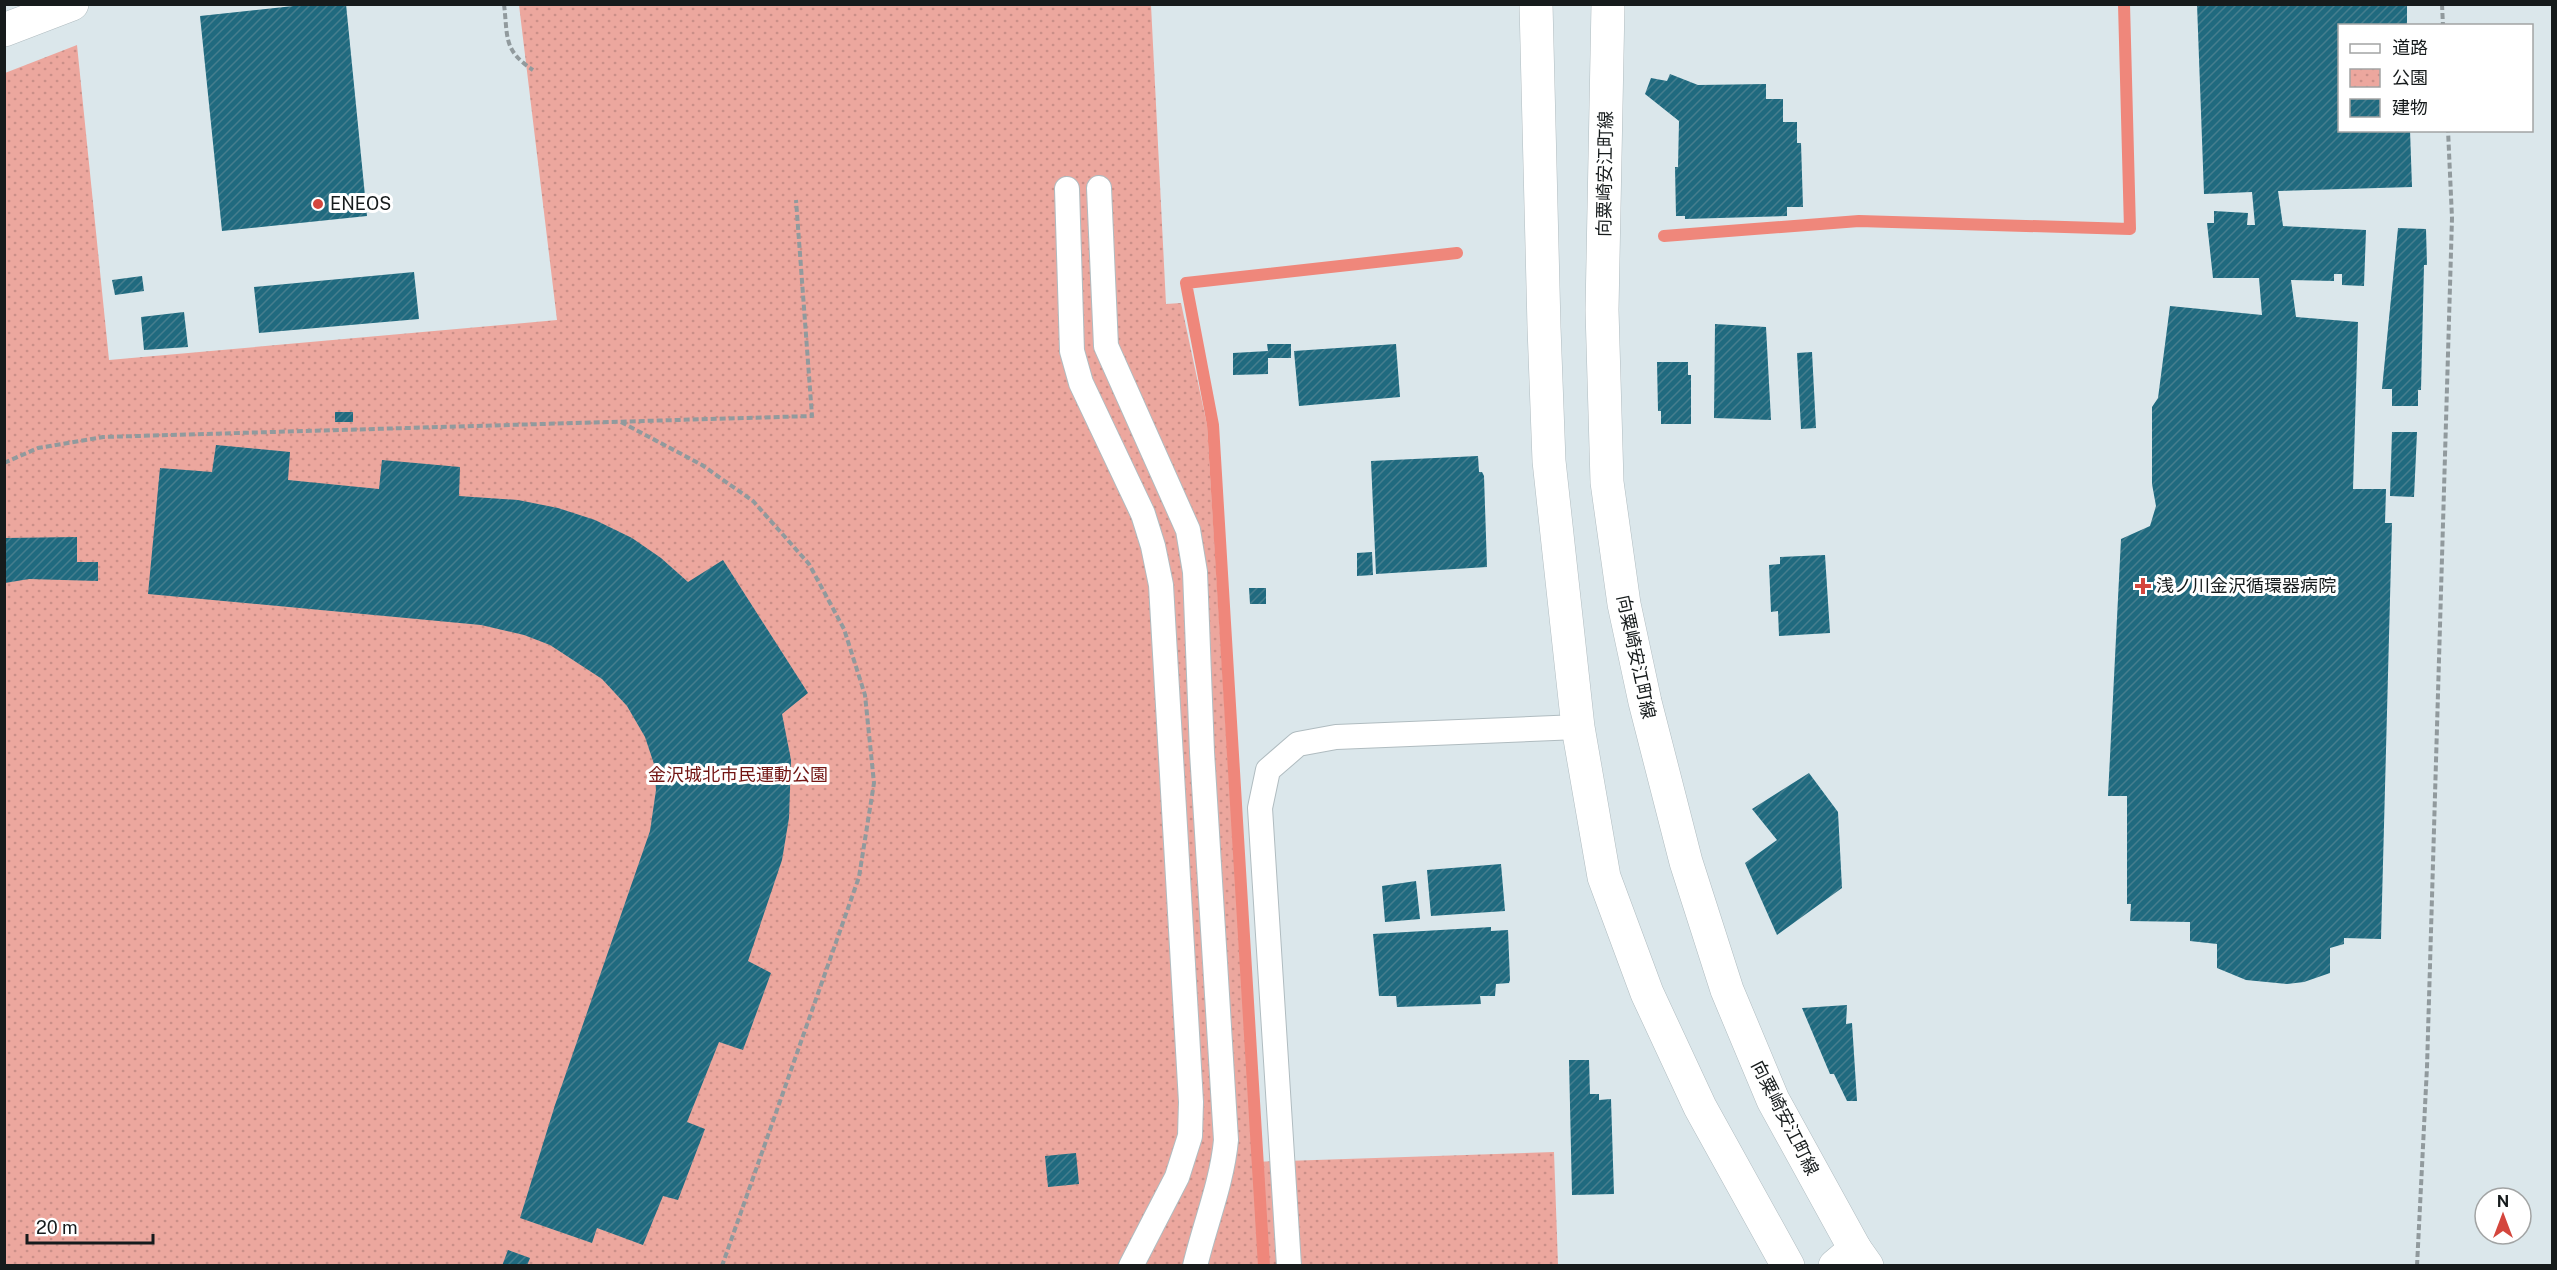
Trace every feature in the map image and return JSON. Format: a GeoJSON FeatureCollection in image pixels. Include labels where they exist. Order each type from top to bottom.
{"type":"FeatureCollection","features":[{"type":"Feature","properties":{"kind":"main road"},"geometry":{"type":"LineString","coordinates":[[4,30],[72,4]]}},
{"type":"Feature","properties":{"kind":"main road"},"geometry":{"type":"LineString","coordinates":[[1536,4],[1549,461],[1578,728],[1604,877],[1647,993],[1700,1107],[1788,1266]]}},
{"type":"Feature","properties":{"kind":"main road","name":"向粟崎安江町線"},"geometry":{"type":"LineString","coordinates":[[1608,4],[1602,310],[1607,482],[1624,604],[1645,702],[1686,862],[1726,990],[1773,1100],[1852,1260]]}},
{"type":"Feature","properties":{"kind":"lane"},"geometry":{"type":"LineString","coordinates":[[1099,188],[1106,346],[1188,530],[1195,572],[1202,752],[1226,1140],[1223,1168],[1195,1266]]}},
{"type":"Feature","properties":{"kind":"lane"},"geometry":{"type":"LineString","coordinates":[[1067,189],[1072,351],[1081,384],[1143,514],[1153,546],[1161,585],[1190,1079],[1190,1136],[1178,1177],[1131,1266]]}},
{"type":"Feature","properties":{"kind":"lane"},"geometry":{"type":"LineString","coordinates":[[1289,1266],[1260,808],[1268,770],[1298,744],[1336,736],[1578,728]]}},
{"type":"Feature","properties":{"kind":"path"},"geometry":{"type":"LineString","coordinates":[[504,4],[508,42],[515,58],[533,70]]}},
{"type":"Feature","properties":{"kind":"path"},"geometry":{"type":"LineString","coordinates":[[2442,4],[2443,24]]}},
{"type":"Feature","properties":{"kind":"path"},"geometry":{"type":"LineString","coordinates":[[2417,1266],[2427,1067],[2452,218],[2448,132]]}},
{"type":"Feature","properties":{"kind":"path"},"geometry":{"type":"LineString","coordinates":[[4,463],[38,448],[103,437],[812,416],[796,200]]}},
{"type":"Feature","properties":{"kind":"path"},"geometry":{"type":"LineString","coordinates":[[620,422],[702,465],[753,501],[808,564],[844,629],[865,695],[874,783],[858,877],[722,1266]]}},
{"type":"Feature","properties":{"kind":"green space","name":"金沢城北市民運動公園"},"geometry":{"type":"Polygon","coordinates":[[[519,5],[1151,5],[1166,304],[1181,303],[1207,425],[1253,1162],[1554,1152],[1558,1265],[5,1266],[5,73],[77,45],[109,360],[557,320],[519,5]]]}},
{"type":"Feature","properties":{"kind":"building"},"geometry":{"type":"Polygon","coordinates":[[[312,4],[346,4],[367,216],[222,231],[200,16],[312,4]]]}},
{"type":"Feature","properties":{"kind":"building"},"geometry":{"type":"Polygon","coordinates":[[[2197,4],[2407,4],[2407,24],[2338,24],[2338,132],[2410,132],[2412,187],[2278,191],[2283,226],[2366,230],[2364,286],[2342,285],[2342,274],[2334,274],[2334,281],[2291,280],[2296,317],[2358,322],[2353,489],[2386,489],[2385,523],[2392,523],[2381,939],[2344,938],[2344,944],[2330,948],[2330,973],[2304,982],[2287,984],[2246,980],[2217,968],[2217,944],[2190,941],[2190,922],[2130,921],[2131,904],[2127,904],[2127,796],[2108,796],[2121,539],[2150,526],[2156,506],[2152,484],[2152,407],[2158,398],[2170,306],[2262,315],[2259,278],[2213,278],[2207,223],[2214,223],[2214,211],[2248,213],[2247,225],[2255,225],[2252,192],[2204,194],[2197,4]]]}},
{"type":"Feature","properties":{"kind":"building"},"geometry":{"type":"Polygon","coordinates":[[[1670,74],[1698,85],[1766,84],[1766,99],[1783,99],[1783,122],[1797,122],[1797,143],[1801,143],[1803,207],[1787,207],[1787,216],[1685,219],[1685,216],[1676,216],[1675,167],[1678,167],[1679,121],[1645,94],[1651,78],[1667,81],[1670,74]]]}},
{"type":"Feature","properties":{"kind":"building"},"geometry":{"type":"Polygon","coordinates":[[[2398,228],[2426,229],[2427,265],[2424,265],[2421,390],[2418,390],[2418,406],[2392,406],[2392,389],[2382,389],[2398,228]]]}},
{"type":"Feature","properties":{"kind":"building"},"geometry":{"type":"Polygon","coordinates":[[[414,272],[419,319],[259,333],[254,287],[414,272]]]}},
{"type":"Feature","properties":{"kind":"building"},"geometry":{"type":"Polygon","coordinates":[[[142,276],[144,291],[115,295],[112,280],[142,276]]]}},
{"type":"Feature","properties":{"kind":"building"},"geometry":{"type":"Polygon","coordinates":[[[184,312],[188,347],[144,350],[141,317],[184,312]]]}},
{"type":"Feature","properties":{"kind":"building"},"geometry":{"type":"Polygon","coordinates":[[[1715,324],[1766,327],[1771,420],[1714,418],[1715,324]]]}},
{"type":"Feature","properties":{"kind":"building"},"geometry":{"type":"Polygon","coordinates":[[[1267,344],[1291,344],[1291,358],[1268,358],[1268,374],[1233,375],[1233,353],[1268,351],[1267,344]]]}},
{"type":"Feature","properties":{"kind":"building"},"geometry":{"type":"Polygon","coordinates":[[[1396,344],[1400,397],[1299,406],[1294,351],[1396,344]]]}},
{"type":"Feature","properties":{"kind":"building"},"geometry":{"type":"Polygon","coordinates":[[[1812,352],[1816,428],[1801,429],[1797,353],[1812,352]]]}},
{"type":"Feature","properties":{"kind":"building"},"geometry":{"type":"Polygon","coordinates":[[[1657,362],[1688,362],[1688,375],[1691,375],[1691,424],[1661,424],[1661,411],[1658,411],[1657,362]]]}},
{"type":"Feature","properties":{"kind":"building"},"geometry":{"type":"Polygon","coordinates":[[[335,412],[353,412],[353,422],[335,422],[335,412]]]}},
{"type":"Feature","properties":{"kind":"building"},"geometry":{"type":"Polygon","coordinates":[[[2392,432],[2417,432],[2414,497],[2390,496],[2392,432]]]}},
{"type":"Feature","properties":{"kind":"building"},"geometry":{"type":"Polygon","coordinates":[[[216,445],[290,452],[288,480],[379,489],[382,460],[460,467],[459,496],[518,500],[558,508],[595,520],[632,538],[661,558],[688,582],[723,560],[808,693],[782,714],[791,760],[789,818],[782,860],[748,961],[771,973],[743,1050],[719,1042],[687,1122],[705,1129],[678,1200],[663,1196],[643,1245],[597,1228],[592,1243],[520,1218],[555,1105],[650,831],[656,790],[654,764],[645,737],[627,706],[602,679],[550,645],[524,635],[481,625],[148,594],[160,468],[212,472],[216,445]]]}},
{"type":"Feature","properties":{"kind":"building"},"geometry":{"type":"Polygon","coordinates":[[[1478,456],[1479,472],[1482,472],[1484,476],[1487,567],[1376,574],[1371,461],[1478,456]]]}},
{"type":"Feature","properties":{"kind":"building"},"geometry":{"type":"Polygon","coordinates":[[[77,537],[77,562],[98,562],[98,581],[29,579],[5,583],[5,538],[77,537]]]}},
{"type":"Feature","properties":{"kind":"building"},"geometry":{"type":"Polygon","coordinates":[[[1372,552],[1373,575],[1357,576],[1357,553],[1372,552]]]}},
{"type":"Feature","properties":{"kind":"building"},"geometry":{"type":"Polygon","coordinates":[[[1825,555],[1830,633],[1779,636],[1778,611],[1771,612],[1769,565],[1780,564],[1780,557],[1825,555]]]}},
{"type":"Feature","properties":{"kind":"building"},"geometry":{"type":"Polygon","coordinates":[[[1249,588],[1266,588],[1266,604],[1250,604],[1249,588]]]}},
{"type":"Feature","properties":{"kind":"building"},"geometry":{"type":"Polygon","coordinates":[[[1809,773],[1838,812],[1842,888],[1777,935],[1745,863],[1777,840],[1752,809],[1809,773]]]}},
{"type":"Feature","properties":{"kind":"building"},"geometry":{"type":"Polygon","coordinates":[[[1501,864],[1505,911],[1431,916],[1427,870],[1501,864]]]}},
{"type":"Feature","properties":{"kind":"building"},"geometry":{"type":"Polygon","coordinates":[[[1416,881],[1420,919],[1385,922],[1382,886],[1416,881]]]}},
{"type":"Feature","properties":{"kind":"building"},"geometry":{"type":"Polygon","coordinates":[[[1491,927],[1491,931],[1508,930],[1510,980],[1509,983],[1496,984],[1495,996],[1480,996],[1481,1004],[1397,1007],[1396,996],[1379,996],[1373,934],[1491,927]]]}},
{"type":"Feature","properties":{"kind":"building"},"geometry":{"type":"Polygon","coordinates":[[[1847,1005],[1846,1024],[1852,1023],[1857,1101],[1847,1101],[1834,1074],[1830,1074],[1802,1008],[1847,1005]]]}},
{"type":"Feature","properties":{"kind":"building"},"geometry":{"type":"Polygon","coordinates":[[[1569,1060],[1589,1060],[1590,1094],[1599,1094],[1599,1100],[1611,1099],[1614,1194],[1572,1195],[1569,1060]]]}},
{"type":"Feature","properties":{"kind":"building"},"geometry":{"type":"Polygon","coordinates":[[[1076,1153],[1079,1184],[1048,1187],[1045,1156],[1076,1153]]]}},
{"type":"Feature","properties":{"kind":"building"},"geometry":{"type":"Polygon","coordinates":[[[508,1250],[530,1258],[527,1266],[502,1266],[508,1250]]]}},
{"type":"Feature","properties":{"kind":"waterway"},"geometry":{"type":"LineString","coordinates":[[1664,236],[1859,221],[2130,229],[2124,4]]}},
{"type":"Feature","properties":{"kind":"waterway"},"geometry":{"type":"LineString","coordinates":[[1264,1266],[1213,425],[1186,283],[1457,253]]}},
{"type":"Feature","properties":{"kind":"place","name":"ENEOS"},"geometry":{"type":"Point","coordinates":[318,204]}},
{"type":"Feature","properties":{"kind":"place","name":"浅ノ川金沢循環器病院"},"geometry":{"type":"Point","coordinates":[2143,586]}}]}
